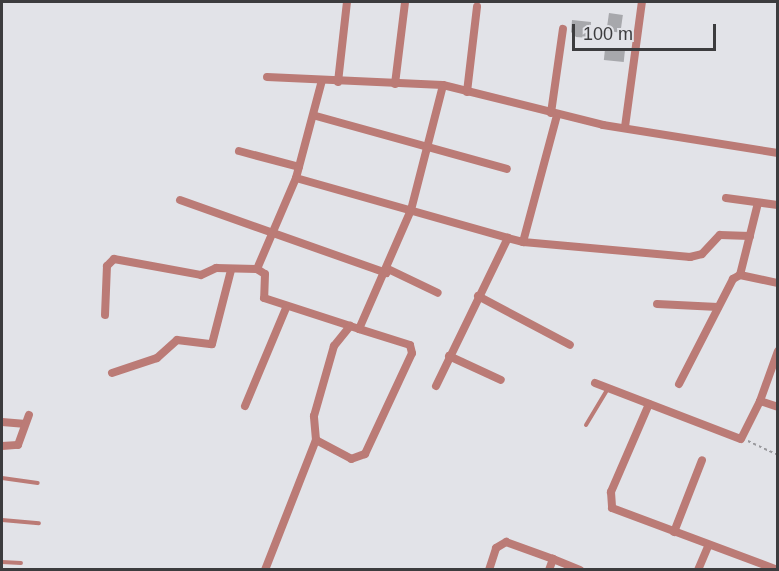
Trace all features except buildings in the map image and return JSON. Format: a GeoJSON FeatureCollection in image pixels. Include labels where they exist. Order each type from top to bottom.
{"type":"FeatureCollection","features":[{"type":"Feature","properties":{"kind":"street"},"geometry":{"type":"LineString","coordinates":[[338,82],[347,2]]}},
{"type":"Feature","properties":{"kind":"street"},"geometry":{"type":"LineString","coordinates":[[395,84],[405,2]]}},
{"type":"Feature","properties":{"kind":"street"},"geometry":{"type":"LineString","coordinates":[[625,127],[642,2]]}},
{"type":"Feature","properties":{"kind":"street"},"geometry":{"type":"LineString","coordinates":[[467,92],[477,7]]}},
{"type":"Feature","properties":{"kind":"street"},"geometry":{"type":"LineString","coordinates":[[523,242],[554,114],[563,29]]}},
{"type":"Feature","properties":{"kind":"street"},"geometry":{"type":"LineString","coordinates":[[267,76],[338,82],[443,85],[554,114],[777,153]]}},
{"type":"Feature","properties":{"kind":"street"},"geometry":{"type":"LineString","coordinates":[[257,269],[296,178],[316,116],[322,80]]}},
{"type":"Feature","properties":{"kind":"street"},"geometry":{"type":"LineString","coordinates":[[359,329],[387,271],[411,210],[429,148],[443,85]]}},
{"type":"Feature","properties":{"kind":"street"},"geometry":{"type":"LineString","coordinates":[[316,116],[507,169]]}},
{"type":"Feature","properties":{"kind":"street"},"geometry":{"type":"LineString","coordinates":[[239,152],[299,167]]}},
{"type":"Feature","properties":{"kind":"street"},"geometry":{"type":"LineString","coordinates":[[296,178],[523,242],[690,257],[702,254],[720,235],[750,237]]}},
{"type":"Feature","properties":{"kind":"street"},"geometry":{"type":"LineString","coordinates":[[726,198],[777,205]]}},
{"type":"Feature","properties":{"kind":"street"},"geometry":{"type":"LineString","coordinates":[[180,200],[271,236],[387,271],[438,293]]}},
{"type":"Feature","properties":{"kind":"street"},"geometry":{"type":"LineString","coordinates":[[740,275],[758,203]]}},
{"type":"Feature","properties":{"kind":"street"},"geometry":{"type":"LineString","coordinates":[[436,386],[508,238]]}},
{"type":"Feature","properties":{"kind":"street"},"geometry":{"type":"LineString","coordinates":[[105,315],[107,266],[114,259],[193,275],[257,269],[265,274],[264,298],[286,308],[410,345],[412,353],[365,454],[351,459],[316,440]]}},
{"type":"Feature","properties":{"kind":"street"},"geometry":{"type":"LineString","coordinates":[[112,373],[157,358],[177,340],[213,344],[231,270]]}},
{"type":"Feature","properties":{"kind":"street"},"geometry":{"type":"LineString","coordinates":[[679,384],[733,279],[740,275],[777,283]]}},
{"type":"Feature","properties":{"kind":"street"},"geometry":{"type":"LineString","coordinates":[[478,296],[570,345]]}},
{"type":"Feature","properties":{"kind":"street"},"geometry":{"type":"LineString","coordinates":[[657,304],[718,307]]}},
{"type":"Feature","properties":{"kind":"street"},"geometry":{"type":"LineString","coordinates":[[245,406],[286,308]]}},
{"type":"Feature","properties":{"kind":"street"},"geometry":{"type":"LineString","coordinates":[[265,570],[316,440],[314,416],[334,346],[350,326]]}},
{"type":"Feature","properties":{"kind":"street"},"geometry":{"type":"LineString","coordinates":[[595,382],[607,390],[744,439],[777,351]]}},
{"type":"Feature","properties":{"kind":"street"},"geometry":{"type":"LineString","coordinates":[[450,356],[501,380]]}},
{"type":"Feature","properties":{"kind":"street"},"geometry":{"type":"LineString","coordinates":[[760,401],[777,407]]}},
{"type":"Feature","properties":{"kind":"street"},"geometry":{"type":"LineString","coordinates":[[649,404],[611,492],[610,504],[617,512],[675,532],[708,547],[775,569],[777,563]]}},
{"type":"Feature","properties":{"kind":"street"},"geometry":{"type":"LineString","coordinates":[[2,446],[18,445],[23,424],[29,415]]}},
{"type":"Feature","properties":{"kind":"street"},"geometry":{"type":"LineString","coordinates":[[2,422],[23,424]]}},
{"type":"Feature","properties":{"kind":"street"},"geometry":{"type":"LineString","coordinates":[[675,532],[702,460]]}},
{"type":"Feature","properties":{"kind":"street"},"geometry":{"type":"LineString","coordinates":[[489,570],[496,548],[506,542],[580,570]]}},
{"type":"Feature","properties":{"kind":"street"},"geometry":{"type":"LineString","coordinates":[[698,570],[708,547]]}},
{"type":"Feature","properties":{"kind":"street"},"geometry":{"type":"LineString","coordinates":[[549,570],[553,559]]}},
{"type":"Feature","properties":{"kind":"lane"},"geometry":{"type":"LineString","coordinates":[[586,425],[607,390]]}},
{"type":"Feature","properties":{"kind":"lane"},"geometry":{"type":"LineString","coordinates":[[2,478],[38,483]]}},
{"type":"Feature","properties":{"kind":"lane"},"geometry":{"type":"LineString","coordinates":[[2,520],[39,523]]}},
{"type":"Feature","properties":{"kind":"lane"},"geometry":{"type":"LineString","coordinates":[[2,562],[21,563]]}},
{"type":"Feature","properties":{"kind":"path"},"geometry":{"type":"LineString","coordinates":[[744,439],[777,455]]}}]}
